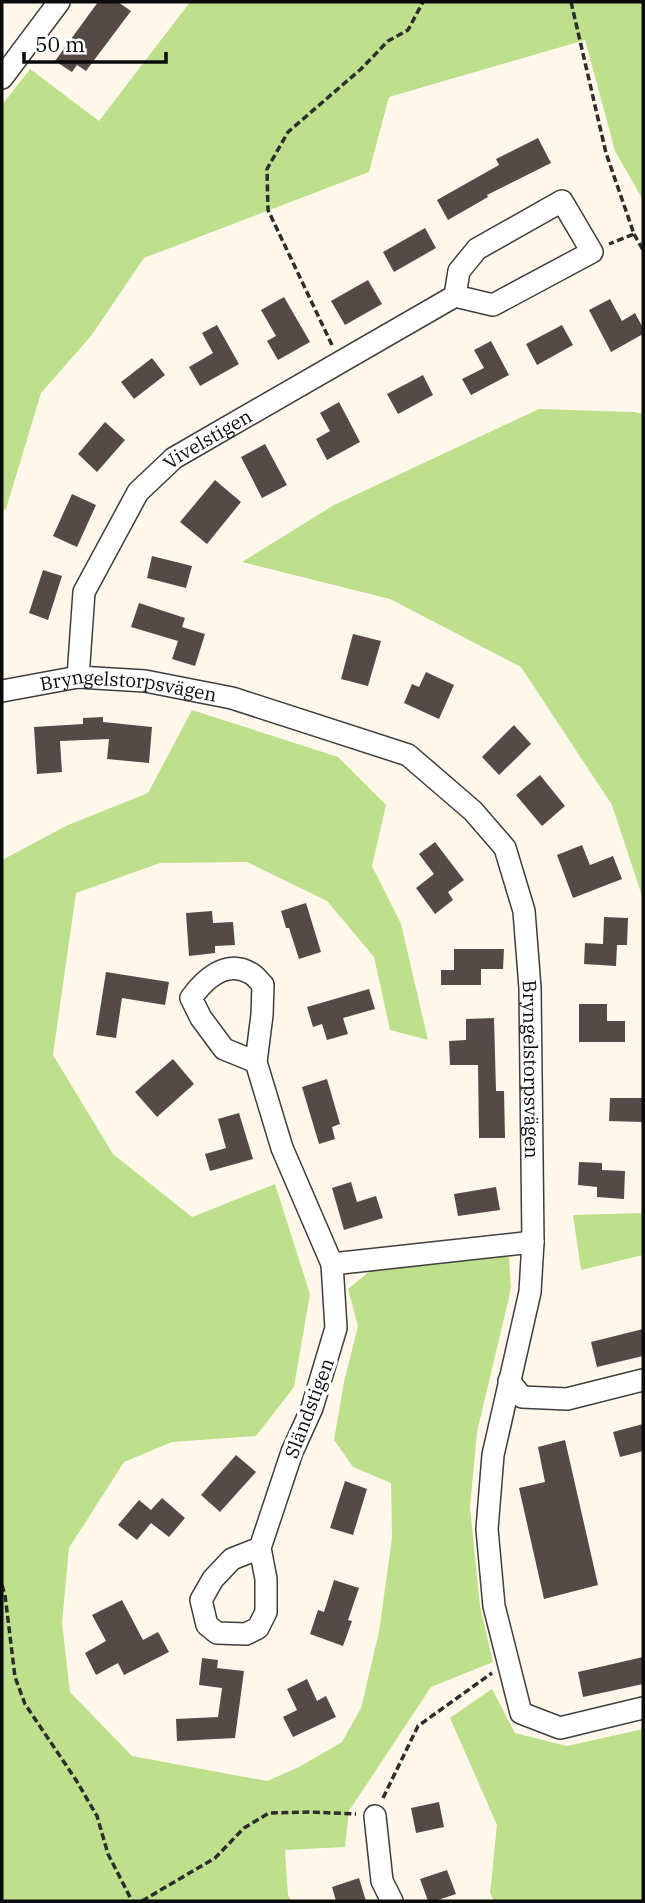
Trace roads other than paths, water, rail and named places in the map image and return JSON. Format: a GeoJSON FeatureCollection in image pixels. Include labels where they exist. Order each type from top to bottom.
{"type":"FeatureCollection","features":[{"type":"Feature","properties":{"kind":"street"},"geometry":{"type":"LineString","coordinates":[[2,78],[59,2]]}},
{"type":"Feature","properties":{"kind":"street"},"geometry":{"type":"LineString","coordinates":[[562,201],[592,252],[493,305],[455,296],[459,271],[477,250],[562,201]]}},
{"type":"Feature","properties":{"kind":"street","name":"Vivelstigen"},"geometry":{"type":"LineString","coordinates":[[78,677],[85,592],[138,492],[174,458],[455,296]]}},
{"type":"Feature","properties":{"kind":"street","name":"Bryngelstorpsvägen"},"geometry":{"type":"LineString","coordinates":[[2,691],[78,677],[145,681],[232,698],[408,755],[473,811],[505,848],[524,911],[530,988],[533,1242],[530,1292],[493,1455],[487,1529],[494,1606],[521,1713],[560,1727],[643,1708]]}},
{"type":"Feature","properties":{"kind":"street","name":"Sländstigen"},"geometry":{"type":"LineString","coordinates":[[256,1062],[282,1148],[332,1264],[336,1328],[312,1408],[292,1452],[260,1548]]}},
{"type":"Feature","properties":{"kind":"street"},"geometry":{"type":"LineString","coordinates":[[332,1264],[533,1242]]}},
{"type":"Feature","properties":{"kind":"street"},"geometry":{"type":"LineString","coordinates":[[509,1381],[522,1397],[567,1399],[643,1380]]}},
{"type":"Feature","properties":{"kind":"street"},"geometry":{"type":"LineString","coordinates":[[375,1816],[382,1881],[392,1901]]}}]}
